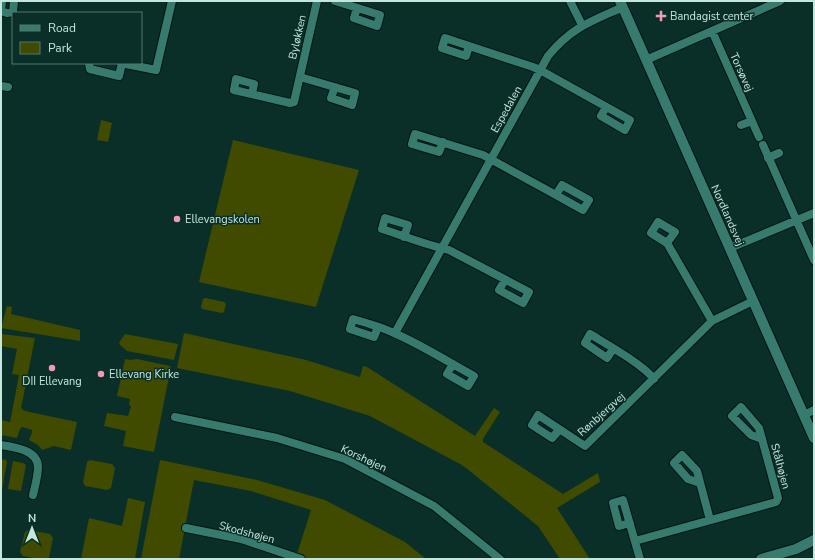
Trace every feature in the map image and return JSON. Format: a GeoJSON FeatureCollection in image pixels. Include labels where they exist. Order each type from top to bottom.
{"type":"FeatureCollection","features":[{"type":"Feature","properties":{"kind":"street"},"geometry":{"type":"LineString","coordinates":[[2,1],[1,11],[7,13],[12,12]]}},
{"type":"Feature","properties":{"kind":"street"},"geometry":{"type":"LineString","coordinates":[[13,12],[14,1]]}},
{"type":"Feature","properties":{"kind":"street"},"geometry":{"type":"LineString","coordinates":[[127,64],[156,70],[172,1]]}},
{"type":"Feature","properties":{"kind":"street","name":"Byløkken"},"geometry":{"type":"LineString","coordinates":[[252,94],[290,103],[294,102],[316,1]]}},
{"type":"Feature","properties":{"kind":"street"},"geometry":{"type":"LineString","coordinates":[[335,1],[357,8]]}},
{"type":"Feature","properties":{"kind":"street"},"geometry":{"type":"LineString","coordinates":[[570,1],[582,25]]}},
{"type":"Feature","properties":{"kind":"street"},"geometry":{"type":"LineString","coordinates":[[646,60],[780,1]]}},
{"type":"Feature","properties":{"kind":"street","name":"Espedalen"},"geometry":{"type":"LineString","coordinates":[[395,334],[548,56],[559,43],[582,25],[622,4]]}},
{"type":"Feature","properties":{"kind":"street","name":"Nordlandsvej"},"geometry":{"type":"LineString","coordinates":[[622,4],[814,438]]}},
{"type":"Feature","properties":{"kind":"street","name":"Torsøvej"},"geometry":{"type":"LineString","coordinates":[[712,31],[759,137]]}},
{"type":"Feature","properties":{"kind":"street"},"geometry":{"type":"LineString","coordinates":[[469,46],[540,70],[606,107]]}},
{"type":"Feature","properties":{"kind":"street"},"geometry":{"type":"LineString","coordinates":[[89,64],[90,69],[119,76],[122,64]]}},
{"type":"Feature","properties":{"kind":"street"},"geometry":{"type":"LineString","coordinates":[[300,78],[335,87]]}},
{"type":"Feature","properties":{"kind":"street"},"geometry":{"type":"LineString","coordinates":[[741,125],[752,121]]}},
{"type":"Feature","properties":{"kind":"street"},"geometry":{"type":"LineString","coordinates":[[443,142],[483,155],[556,195]]}},
{"type":"Feature","properties":{"kind":"street"},"geometry":{"type":"LineString","coordinates":[[763,145],[814,260]]}},
{"type":"Feature","properties":{"kind":"street"},"geometry":{"type":"LineString","coordinates":[[768,158],[779,153]]}},
{"type":"Feature","properties":{"kind":"street"},"geometry":{"type":"LineString","coordinates":[[730,248],[814,213]]}},
{"type":"Feature","properties":{"kind":"street"},"geometry":{"type":"LineString","coordinates":[[404,237],[449,250],[505,280]]}},
{"type":"Feature","properties":{"kind":"street"},"geometry":{"type":"LineString","coordinates":[[667,243],[712,321]]}},
{"type":"Feature","properties":{"kind":"street","name":"Rønbjergvej"},"geometry":{"type":"LineString","coordinates":[[559,430],[585,446],[712,321],[753,301]]}},
{"type":"Feature","properties":{"kind":"street"},"geometry":{"type":"LineString","coordinates":[[378,327],[395,334],[453,364]]}},
{"type":"Feature","properties":{"kind":"street"},"geometry":{"type":"LineString","coordinates":[[613,349],[648,372],[654,379]]}},
{"type":"Feature","properties":{"kind":"street"},"geometry":{"type":"LineString","coordinates":[[804,415],[814,410]]}},
{"type":"Feature","properties":{"kind":"street","name":"Korshøjen"},"geometry":{"type":"LineString","coordinates":[[175,417],[277,438],[346,459],[434,506],[500,559]]}},
{"type":"Feature","properties":{"kind":"street","name":"Stålhøjen"},"geometry":{"type":"LineString","coordinates":[[635,540],[776,502],[778,498],[762,439]]}},
{"type":"Feature","properties":{"kind":"street"},"geometry":{"type":"LineString","coordinates":[[1,445],[27,451],[36,460],[38,472],[33,495]]}},
{"type":"Feature","properties":{"kind":"street"},"geometry":{"type":"LineString","coordinates":[[700,483],[710,520]]}},
{"type":"Feature","properties":{"kind":"street"},"geometry":{"type":"LineString","coordinates":[[630,523],[640,559]]}},
{"type":"Feature","properties":{"kind":"street","name":"Skodshøjen"},"geometry":{"type":"LineString","coordinates":[[186,528],[241,539],[301,559]]}},
{"type":"Feature","properties":{"kind":"street"},"geometry":{"type":"LineString","coordinates":[[761,559],[796,549],[814,540]]}},
{"type":"Feature","properties":{"kind":"green space"},"geometry":{"type":"Polygon","coordinates":[[[101,120],[112,123],[108,142],[97,140],[101,120]]]}},
{"type":"Feature","properties":{"kind":"green space"},"geometry":{"type":"Polygon","coordinates":[[[233,140],[359,170],[316,307],[199,282],[233,140]]]}},
{"type":"Feature","properties":{"kind":"green space"},"geometry":{"type":"Polygon","coordinates":[[[206,298],[224,302],[226,304],[224,312],[222,313],[202,309],[203,299],[206,298]]]}},
{"type":"Feature","properties":{"kind":"green space"},"geometry":{"type":"Polygon","coordinates":[[[7,306],[12,307],[11,314],[80,330],[80,341],[1,328],[7,306]]]}},
{"type":"Feature","properties":{"kind":"green space"},"geometry":{"type":"Polygon","coordinates":[[[184,333],[306,360],[360,377],[363,366],[367,367],[475,436],[494,408],[500,412],[483,439],[483,442],[563,494],[598,473],[600,482],[557,508],[590,559],[560,559],[538,526],[466,468],[370,416],[290,391],[177,368],[184,333]]]}},
{"type":"Feature","properties":{"kind":"green space"},"geometry":{"type":"Polygon","coordinates":[[[1,334],[35,338],[21,408],[25,411],[77,422],[71,450],[54,446],[42,450],[38,445],[29,440],[32,430],[22,427],[17,438],[1,435],[1,420],[10,422],[19,375],[12,374],[17,349],[1,346],[1,334]]]}},
{"type":"Feature","properties":{"kind":"green space"},"geometry":{"type":"Polygon","coordinates":[[[125,334],[178,344],[174,360],[127,351],[119,344],[125,334]]]}},
{"type":"Feature","properties":{"kind":"green space"},"geometry":{"type":"Polygon","coordinates":[[[125,359],[137,359],[171,367],[154,452],[123,446],[126,431],[104,426],[107,413],[128,416],[131,406],[129,405],[130,399],[117,396],[125,359]]]}},
{"type":"Feature","properties":{"kind":"green space"},"geometry":{"type":"Polygon","coordinates":[[[1,459],[6,460],[7,462],[1,495],[1,459]]]}},
{"type":"Feature","properties":{"kind":"green space"},"geometry":{"type":"Polygon","coordinates":[[[90,460],[112,464],[115,468],[111,488],[107,490],[85,486],[83,482],[87,462],[90,460]]]}},
{"type":"Feature","properties":{"kind":"green space"},"geometry":{"type":"Polygon","coordinates":[[[160,460],[257,480],[325,500],[405,542],[426,559],[309,559],[297,554],[311,510],[251,491],[194,480],[179,559],[141,559],[160,460]]]}},
{"type":"Feature","properties":{"kind":"green space"},"geometry":{"type":"Polygon","coordinates":[[[13,461],[26,465],[21,491],[8,489],[13,461]]]}},
{"type":"Feature","properties":{"kind":"green space"},"geometry":{"type":"Polygon","coordinates":[[[128,498],[145,502],[135,559],[81,559],[89,518],[122,526],[128,498]]]}},
{"type":"Feature","properties":{"kind":"green space"},"geometry":{"type":"Polygon","coordinates":[[[28,530],[50,534],[53,538],[49,558],[38,559],[23,556],[20,552],[25,532],[28,530]]]}},
{"type":"Feature","properties":{"kind":"place","name":"Bandagist center"},"geometry":{"type":"Point","coordinates":[661,16]}},
{"type":"Feature","properties":{"kind":"place","name":"Ellevangskolen"},"geometry":{"type":"Point","coordinates":[177,219]}},
{"type":"Feature","properties":{"kind":"place","name":"DII Ellevang"},"geometry":{"type":"Point","coordinates":[52,368]}},
{"type":"Feature","properties":{"kind":"place","name":"Ellevang Kirke"},"geometry":{"type":"Point","coordinates":[101,374]}}]}
